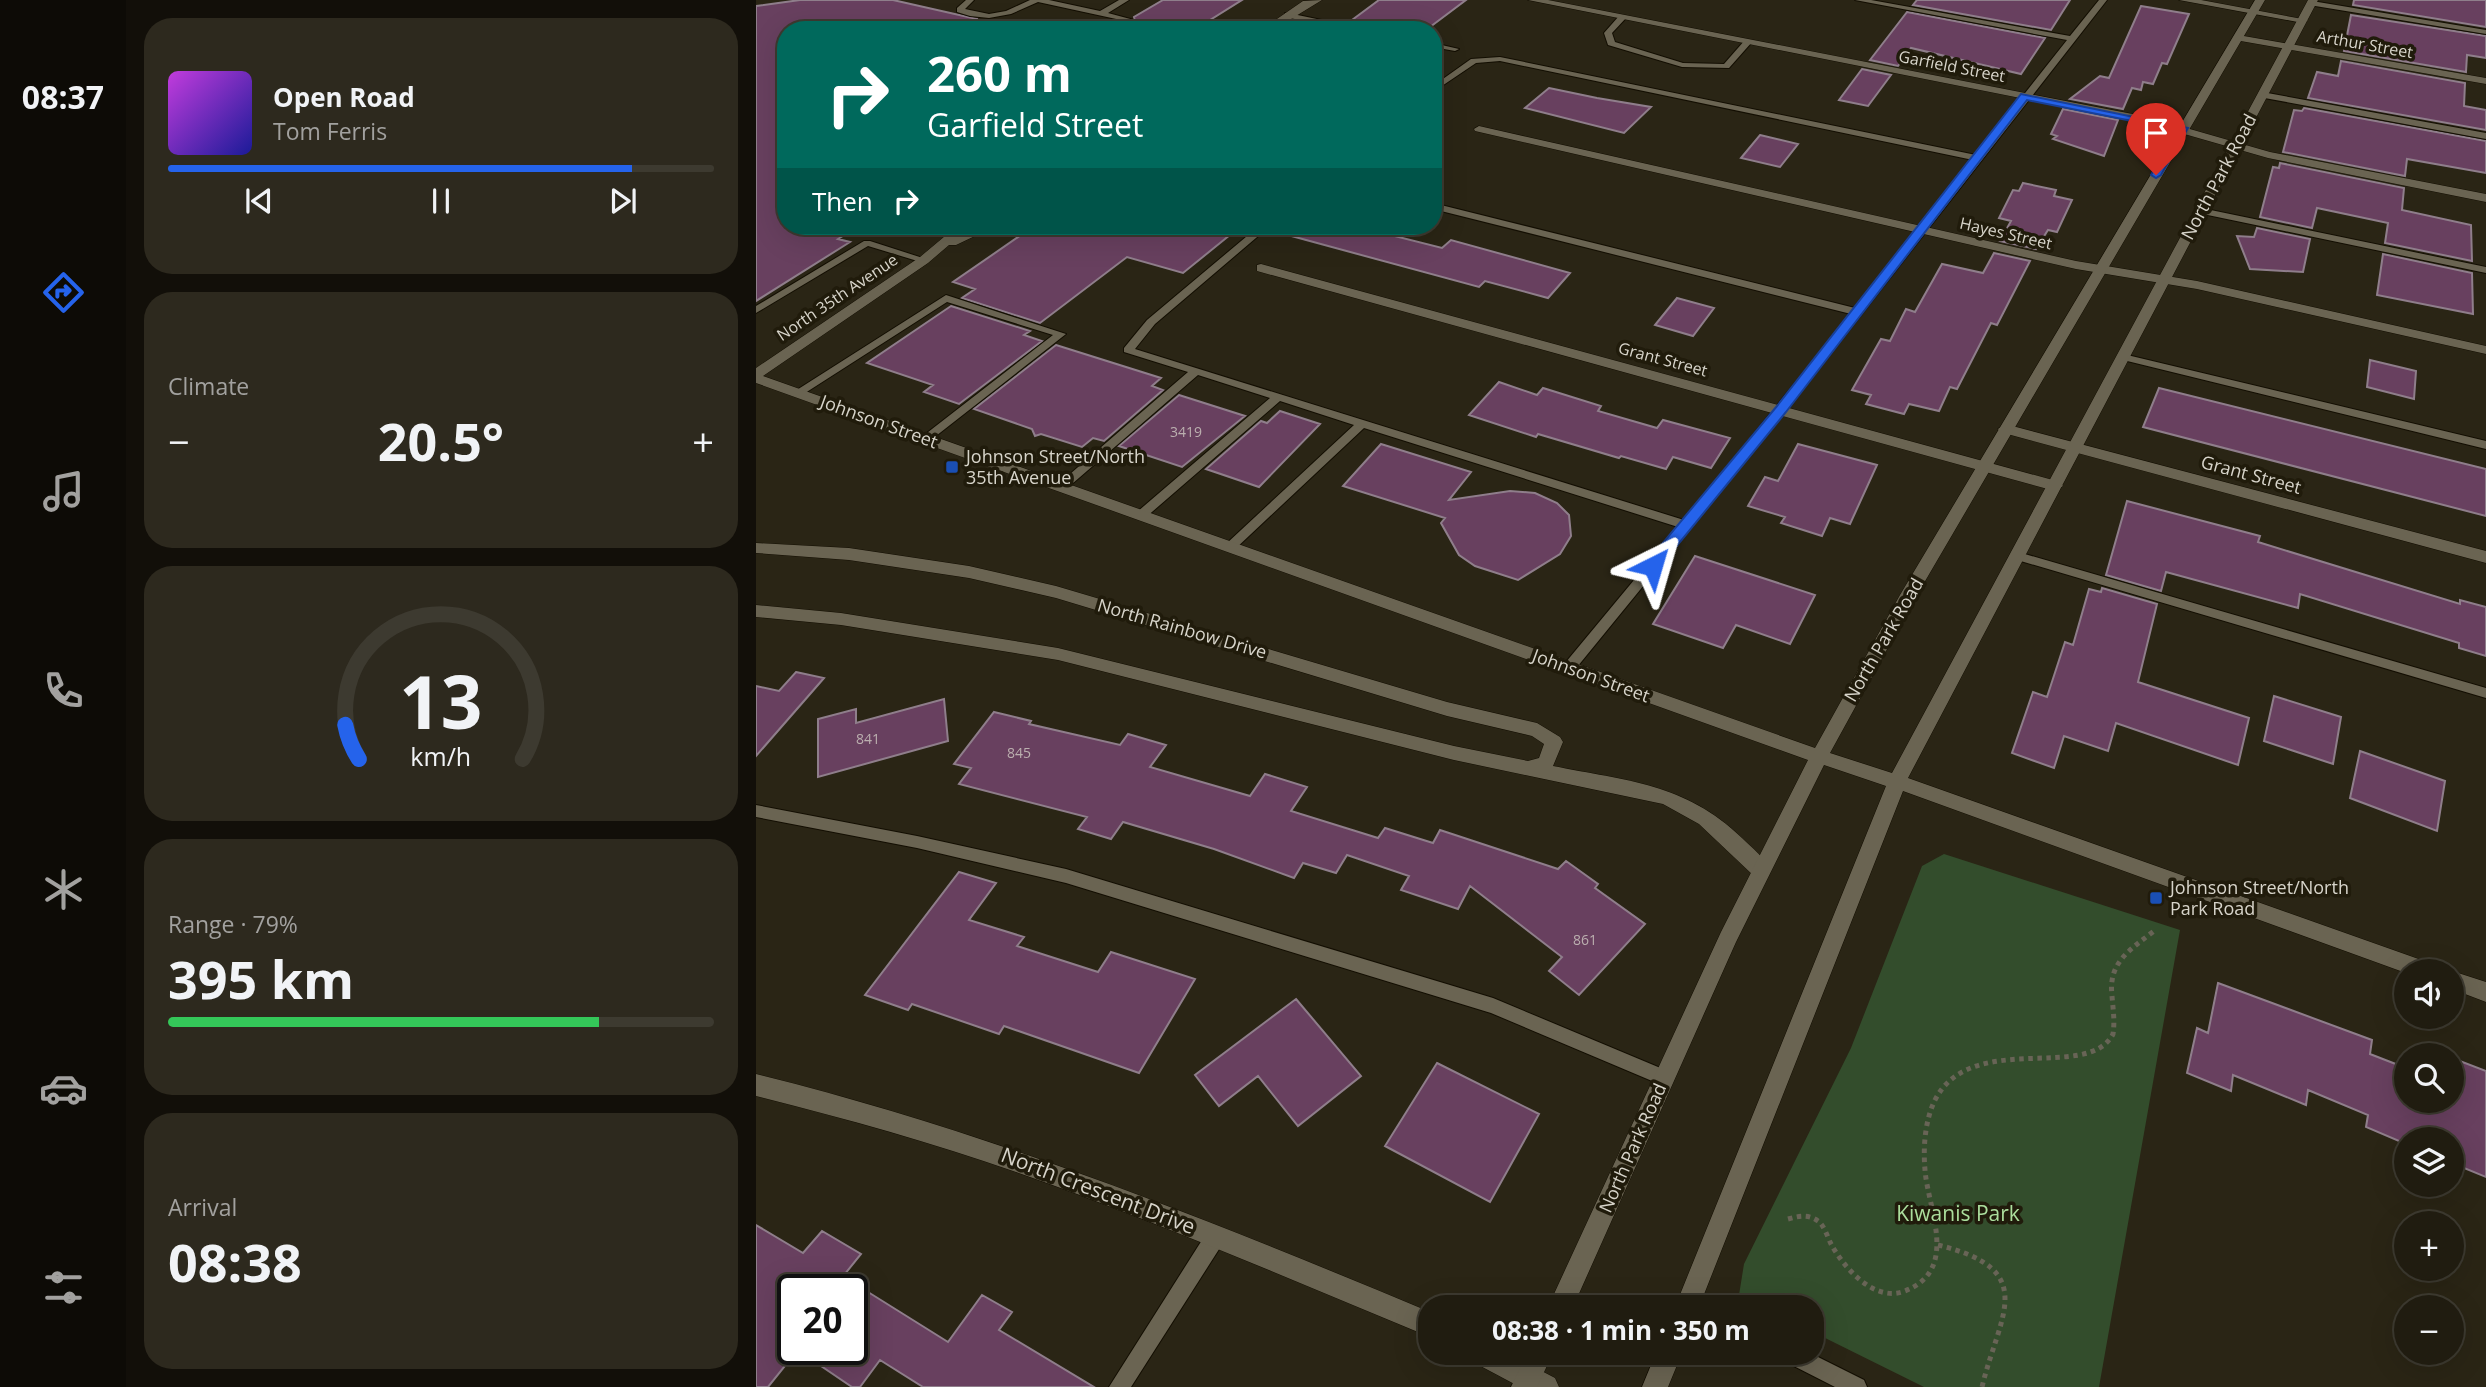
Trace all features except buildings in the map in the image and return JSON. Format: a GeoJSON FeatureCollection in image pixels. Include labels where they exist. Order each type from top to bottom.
{"type":"FeatureCollection","features":[{"type":"Feature","properties":{"kind":"street","name":"Garfield Street"},"geometry":{"type":"LineString","coordinates":[[1533,0],[2183,128],[2235,147],[2486,198]]}},
{"type":"Feature","properties":{"kind":"street","name":"Arthur Street"},"geometry":{"type":"LineString","coordinates":[[2184,0],[2257,6],[2303,20]]}},
{"type":"Feature","properties":{"kind":"street"},"geometry":{"type":"LineString","coordinates":[[1279,21],[1310,1]]}},
{"type":"Feature","properties":{"kind":"street","name":"North Park Road"},"geometry":{"type":"LineString","coordinates":[[1695,1295],[1897,782],[2313,2]]}},
{"type":"Feature","properties":{"kind":"street","name":"North Park Road"},"geometry":{"type":"LineString","coordinates":[[1565,1295],[1761,870],[1819,757],[1985,465],[2257,6]]}},
{"type":"Feature","properties":{"kind":"street","name":"Arthur Street"},"geometry":{"type":"LineString","coordinates":[[2238,38],[2486,81]]}},
{"type":"Feature","properties":{"kind":"street","name":"Hayes Street"},"geometry":{"type":"LineString","coordinates":[[1479,129],[1921,230],[2163,282],[2197,285],[2486,351]]}},
{"type":"Feature","properties":{"kind":"street","name":"North 35th Avenue"},"geometry":{"type":"LineString","coordinates":[[756,376],[924,260],[953,235]]}},
{"type":"Feature","properties":{"kind":"street","name":"North 35th Avenue"},"geometry":{"type":"LineString","coordinates":[[936,249],[969,235]]}},
{"type":"Feature","properties":{"kind":"street","name":"Grant Street"},"geometry":{"type":"LineString","coordinates":[[1261,268],[2055,486]]}},
{"type":"Feature","properties":{"kind":"street","name":"Johnson Street"},"geometry":{"type":"LineString","coordinates":[[756,376],[797,393],[1819,757],[1984,810],[2394,959]]}},
{"type":"Feature","properties":{"kind":"street","name":"Grant Street"},"geometry":{"type":"LineString","coordinates":[[2006,429],[2486,558]]}},
{"type":"Feature","properties":{"kind":"street","name":"North Rainbow Drive"},"geometry":{"type":"LineString","coordinates":[[756,548],[849,554],[969,572],[1056,592],[1447,709],[1537,730],[1554,742],[1546,762],[1525,769]]}},
{"type":"Feature","properties":{"kind":"street"},"geometry":{"type":"LineString","coordinates":[[756,611],[841,619],[1058,654],[1525,769],[1651,794],[1683,804],[1710,819],[1761,870]]}},
{"type":"Feature","properties":{"kind":"street"},"geometry":{"type":"LineString","coordinates":[[2464,984],[2486,992]]}},
{"type":"Feature","properties":{"kind":"street","name":"North Crescent Drive"},"geometry":{"type":"LineString","coordinates":[[756,1085],[1012,1157],[1418,1320]]}},
{"type":"Feature","properties":{"kind":"street"},"geometry":{"type":"LineString","coordinates":[[1502,1365],[1533,1384],[1537,1365]]}},
{"type":"Feature","properties":{"kind":"street"},"geometry":{"type":"LineString","coordinates":[[1655,1387],[1664,1365]]}},
{"type":"Feature","properties":{"kind":"lane"},"geometry":{"type":"LineString","coordinates":[[970,0],[960,10],[989,17],[1011,12],[1038,0],[1130,20]]}},
{"type":"Feature","properties":{"kind":"lane"},"geometry":{"type":"LineString","coordinates":[[1100,14],[1125,0]]}},
{"type":"Feature","properties":{"kind":"lane"},"geometry":{"type":"LineString","coordinates":[[1859,0],[2072,39]]}},
{"type":"Feature","properties":{"kind":"lane"},"geometry":{"type":"LineString","coordinates":[[1568,668],[1782,409],[2103,0]]}},
{"type":"Feature","properties":{"kind":"lane"},"geometry":{"type":"LineString","coordinates":[[2313,2],[2486,32]]}},
{"type":"Feature","properties":{"kind":"lane"},"geometry":{"type":"LineString","coordinates":[[1288,15],[1317,21]]}},
{"type":"Feature","properties":{"kind":"lane"},"geometry":{"type":"LineString","coordinates":[[1622,18],[1608,33],[1611,43],[1682,65],[1726,66],[1748,42]]}},
{"type":"Feature","properties":{"kind":"lane"},"geometry":{"type":"LineString","coordinates":[[1442,47],[1455,49]]}},
{"type":"Feature","properties":{"kind":"lane"},"geometry":{"type":"LineString","coordinates":[[1442,84],[1474,61],[1500,59],[1977,158]]}},
{"type":"Feature","properties":{"kind":"lane"},"geometry":{"type":"LineString","coordinates":[[2262,95],[2486,136]]}},
{"type":"Feature","properties":{"kind":"lane"},"geometry":{"type":"LineString","coordinates":[[1442,208],[1857,312]]}},
{"type":"Feature","properties":{"kind":"lane"},"geometry":{"type":"LineString","coordinates":[[2201,211],[2486,270]]}},
{"type":"Feature","properties":{"kind":"lane"},"geometry":{"type":"LineString","coordinates":[[1254,235],[1151,322],[1128,350],[1686,525]]}},
{"type":"Feature","properties":{"kind":"lane"},"geometry":{"type":"LineString","coordinates":[[756,310],[867,243],[924,260]]}},
{"type":"Feature","properties":{"kind":"lane"},"geometry":{"type":"LineString","coordinates":[[797,393],[946,298],[1061,334],[927,439]]}},
{"type":"Feature","properties":{"kind":"lane"},"geometry":{"type":"LineString","coordinates":[[2123,357],[2486,445]]}},
{"type":"Feature","properties":{"kind":"lane"},"geometry":{"type":"LineString","coordinates":[[1061,487],[1196,371]]}},
{"type":"Feature","properties":{"kind":"lane"},"geometry":{"type":"LineString","coordinates":[[1141,515],[1278,397]]}},
{"type":"Feature","properties":{"kind":"lane"},"geometry":{"type":"LineString","coordinates":[[1230,547],[1362,423]]}},
{"type":"Feature","properties":{"kind":"lane"},"geometry":{"type":"LineString","coordinates":[[2018,556],[2486,693]]}},
{"type":"Feature","properties":{"kind":"lane"},"geometry":{"type":"LineString","coordinates":[[756,811],[917,842],[1066,876],[1493,1006],[1664,1079]]}},
{"type":"Feature","properties":{"kind":"lane"},"geometry":{"type":"LineString","coordinates":[[1119,1387],[1216,1237]]}},
{"type":"Feature","properties":{"kind":"lane"},"geometry":{"type":"LineString","coordinates":[[1812,1365],[1857,1387]]}},
{"type":"Feature","properties":{"kind":"path"},"geometry":{"type":"LineString","coordinates":[[1788,1219],[1802,1215],[1820,1222],[1840,1263],[1855,1278],[1891,1294],[1906,1291],[1932,1266],[1938,1245],[1924,1155],[1929,1119],[1935,1101],[1948,1081],[1965,1071],[2023,1056],[2080,1058],[2103,1049],[2112,1036],[2115,1018],[2110,996],[2113,971],[2124,954],[2154,932]]}},
{"type":"Feature","properties":{"kind":"path"},"geometry":{"type":"LineString","coordinates":[[1938,1245],[1963,1251],[1991,1265],[2002,1284],[2007,1308],[1982,1387]]}},
{"type":"Feature","properties":{"kind":"green space","name":"Kiwanis Park"},"geometry":{"type":"Polygon","coordinates":[[[1944,854],[2180,930],[2099,1387],[1924,1387],[1824,1337],[1824,1295],[1739,1295],[1744,1264],[1851,1048],[1922,866],[1944,854]]]}},
{"type":"Feature","properties":{"kind":"place","name":"Johnson Street/North 35th Avenue"},"geometry":{"type":"Point","coordinates":[952,467]}},
{"type":"Feature","properties":{"kind":"place","name":"Johnson Street/North Park Road"},"geometry":{"type":"Point","coordinates":[2156,898]}},
{"type":"Feature","properties":{"kind":"route"},"geometry":{"type":"LineString","coordinates":[[1653,566],[1782,409],[2025,96],[2183,128],[2156,175]]}}]}
